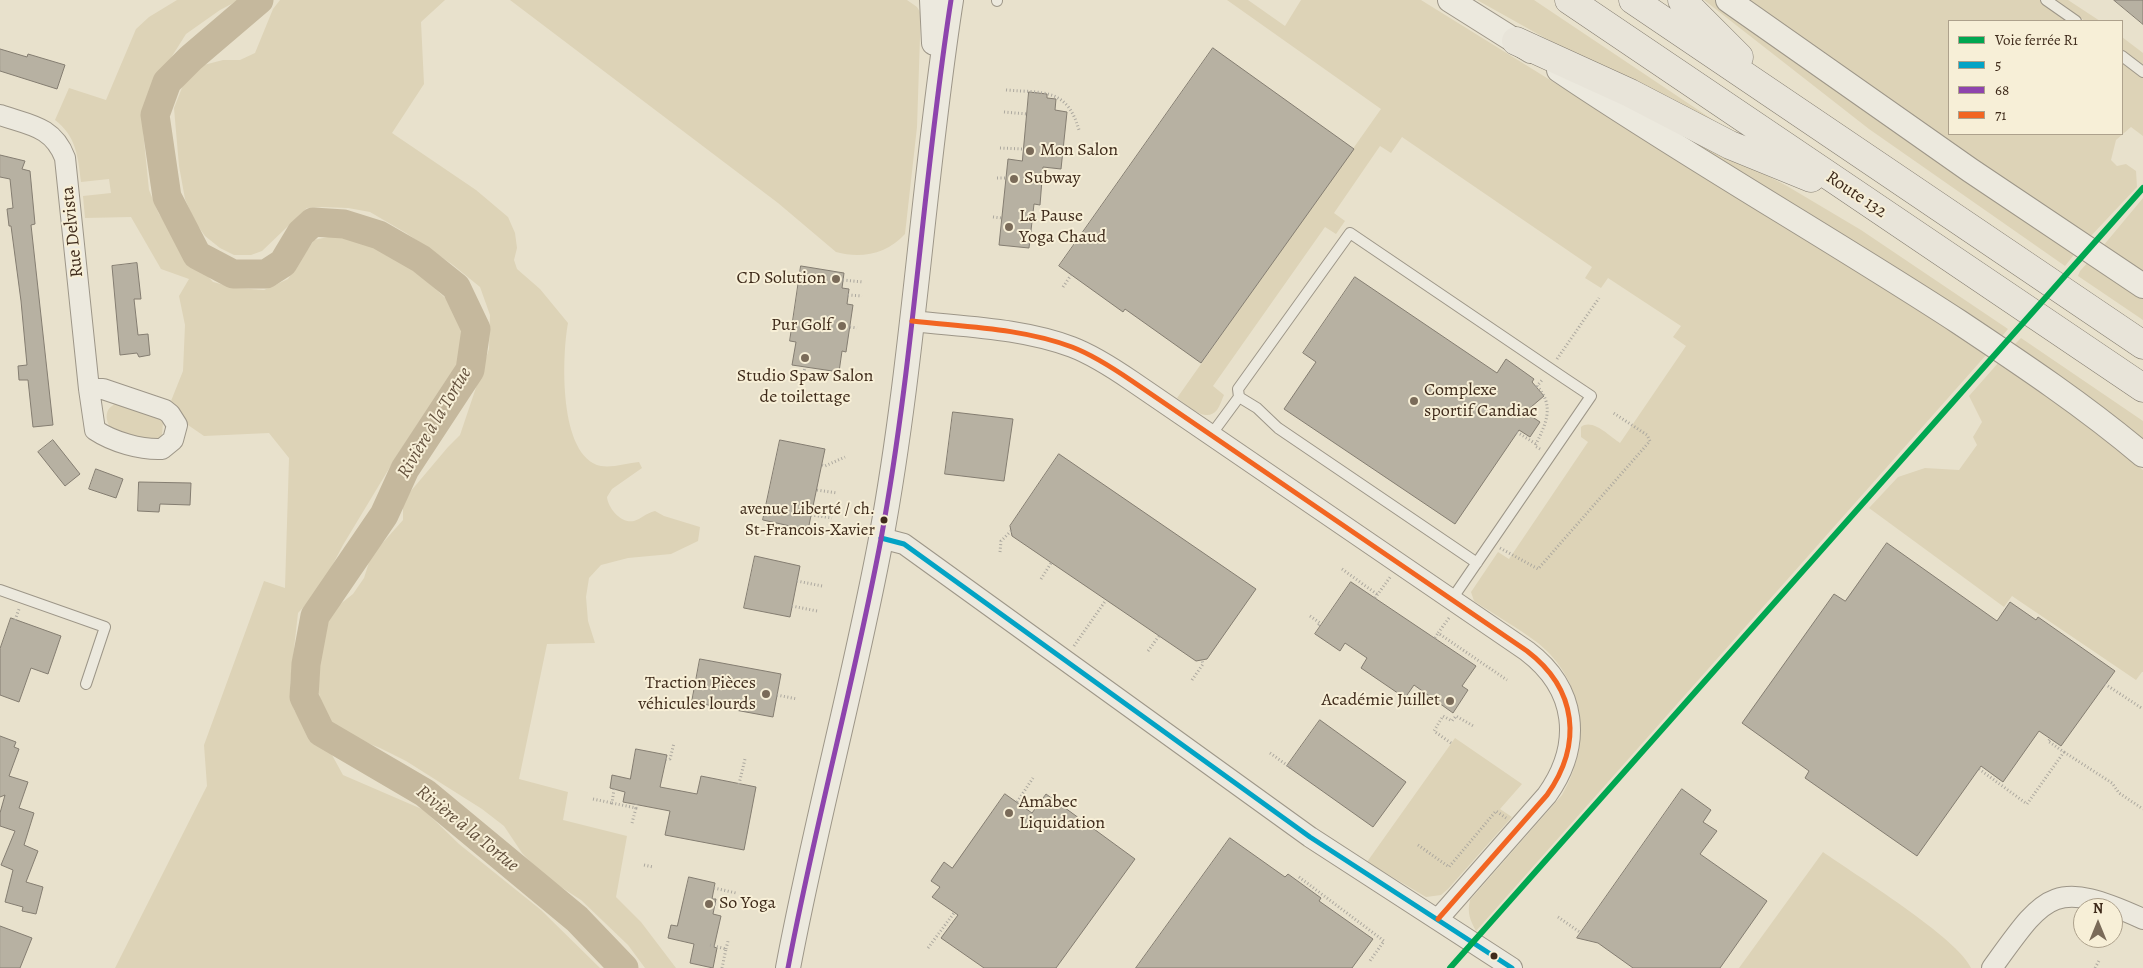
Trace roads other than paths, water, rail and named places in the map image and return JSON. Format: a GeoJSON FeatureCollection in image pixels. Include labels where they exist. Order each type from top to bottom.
{"type":"FeatureCollection","features":[{"type":"Feature","properties":{"kind":"highway","name":"Route 132"},"geometry":{"type":"LineString","coordinates":[[1569,0],[2143,388]]}},
{"type":"Feature","properties":{"kind":"highway","name":"Route 132"},"geometry":{"type":"LineString","coordinates":[[1633,0],[2143,344]]}},
{"type":"Feature","properties":{"kind":"highway"},"geometry":{"type":"LineString","coordinates":[[1682,0],[1786,104]]}},
{"type":"Feature","properties":{"kind":"highway"},"geometry":{"type":"LineString","coordinates":[[1516,41],[1630,93],[1730,145],[1861,198]]}},
{"type":"Feature","properties":{"kind":"street"},"geometry":{"type":"LineString","coordinates":[[932,0],[934,110]]}},
{"type":"Feature","properties":{"kind":"street"},"geometry":{"type":"LineString","coordinates":[[788,968],[881,538],[912,321],[934,110],[951,0]]}},
{"type":"Feature","properties":{"kind":"street"},"geometry":{"type":"LineString","coordinates":[[1450,0],[1516,41],[1620,111],[1876,269],[1977,334],[2051,384],[2143,455]]}},
{"type":"Feature","properties":{"kind":"street"},"geometry":{"type":"LineString","coordinates":[[1728,0],[1970,170],[2143,286]]}},
{"type":"Feature","properties":{"kind":"street","name":"Rue Delvista"},"geometry":{"type":"LineString","coordinates":[[0,115],[49,132],[61,147],[65,158],[89,389]]}},
{"type":"Feature","properties":{"kind":"street"},"geometry":{"type":"LineString","coordinates":[[912,321],[1044,338],[1074,348],[1112,368],[1400,563],[1452,607],[1527,651],[1551,673],[1565,701],[1570,736],[1566,761],[1561,773],[1547,795],[1438,919]]}},
{"type":"Feature","properties":{"kind":"street"},"geometry":{"type":"LineString","coordinates":[[881,538],[904,544],[1310,837],[1512,968]]}},
{"type":"Feature","properties":{"kind":"street"},"geometry":{"type":"LineString","coordinates":[[1992,968],[2031,916],[2047,903],[2057,898],[2079,896],[2091,898],[2143,919]]}},
{"type":"Feature","properties":{"kind":"lane"},"geometry":{"type":"LineString","coordinates":[[2046,0],[2075,20]]}},
{"type":"Feature","properties":{"kind":"lane"},"geometry":{"type":"LineString","coordinates":[[2123,57],[2143,72]]}},
{"type":"Feature","properties":{"kind":"lane"},"geometry":{"type":"LineString","coordinates":[[1211,435],[1239,397],[1238,389],[1350,233],[1591,396],[1477,563],[1452,607]]}},
{"type":"Feature","properties":{"kind":"lane"},"geometry":{"type":"LineString","coordinates":[[1239,397],[1257,408],[1278,428],[1477,563]]}},
{"type":"Feature","properties":{"kind":"lane"},"geometry":{"type":"LineString","coordinates":[[0,590],[105,627],[86,684]]}},
{"type":"Feature","properties":{"kind":"waterway","name":"Rivière à la Tortue"},"geometry":{"type":"LineString","coordinates":[[259,0],[191,58],[167,82],[155,115],[167,197],[197,255],[233,274],[266,274],[283,263],[301,233],[313,222],[344,224],[379,235],[421,259],[456,287],[476,329],[470,370],[405,469],[384,515],[315,616],[306,664],[304,697],[321,732],[425,793],[577,919],[624,968]]}},
{"type":"Feature","properties":{"kind":"rail line","name":"R1"},"geometry":{"type":"LineString","coordinates":[[1450,968],[2143,188]]}},
{"type":"Feature","properties":{"kind":"place","name":"Mon Salon"},"geometry":{"type":"Point","coordinates":[1030,151]}},
{"type":"Feature","properties":{"kind":"place","name":"Subway"},"geometry":{"type":"Point","coordinates":[1014,179]}},
{"type":"Feature","properties":{"kind":"place","name":"La Pause Yoga Chaud"},"geometry":{"type":"Point","coordinates":[1009,227]}},
{"type":"Feature","properties":{"kind":"place","name":"CD Solution"},"geometry":{"type":"Point","coordinates":[836,279]}},
{"type":"Feature","properties":{"kind":"place","name":"Pur Golf"},"geometry":{"type":"Point","coordinates":[842,326]}},
{"type":"Feature","properties":{"kind":"place","name":"Studio Spaw Salon de toilettage"},"geometry":{"type":"Point","coordinates":[805,358]}},
{"type":"Feature","properties":{"kind":"place","name":"Complexe sportif Candiac"},"geometry":{"type":"Point","coordinates":[1414,401]}},
{"type":"Feature","properties":{"kind":"place","name":"avenue Liberté / ch. St-Francois-Xavier"},"geometry":{"type":"Point","coordinates":[884,520]}},
{"type":"Feature","properties":{"kind":"place","name":"Traction Pièces véhicules lourds"},"geometry":{"type":"Point","coordinates":[766,694]}},
{"type":"Feature","properties":{"kind":"place","name":"Académie Juillet"},"geometry":{"type":"Point","coordinates":[1450,701]}},
{"type":"Feature","properties":{"kind":"place","name":"Amabec Liquidation"},"geometry":{"type":"Point","coordinates":[1009,813]}},
{"type":"Feature","properties":{"kind":"place","name":"So Yoga"},"geometry":{"type":"Point","coordinates":[709,904]}}]}
